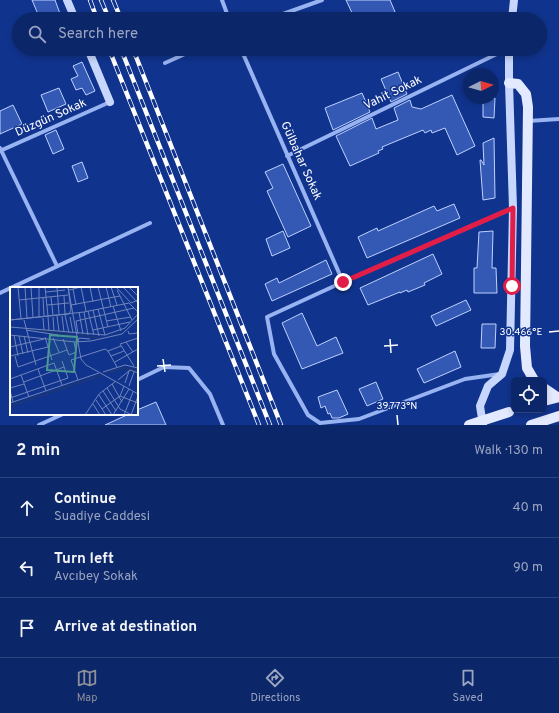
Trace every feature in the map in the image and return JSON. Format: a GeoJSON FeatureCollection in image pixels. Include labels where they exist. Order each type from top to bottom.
{"type":"FeatureCollection","features":[{"type":"Feature","properties":{"kind":"main road"},"geometry":{"type":"LineString","coordinates":[[67,0],[72,12]]}},
{"type":"Feature","properties":{"kind":"main road"},"geometry":{"type":"LineString","coordinates":[[513,12],[514,0]]}},
{"type":"Feature","properties":{"kind":"main road"},"geometry":{"type":"LineString","coordinates":[[91,56],[110,102]]}},
{"type":"Feature","properties":{"kind":"main road"},"geometry":{"type":"LineString","coordinates":[[483,425],[480,406],[488,386],[502,374],[510,350],[513,208],[508,56]]}},
{"type":"Feature","properties":{"kind":"main road"},"geometry":{"type":"LineString","coordinates":[[509,84],[518,84],[526,94],[528,107],[525,346],[527,368],[532,377]]}},
{"type":"Feature","properties":{"kind":"main road"},"geometry":{"type":"LineString","coordinates":[[547,390],[558,397]]}},
{"type":"Feature","properties":{"kind":"main road"},"geometry":{"type":"LineString","coordinates":[[547,400],[558,397]]}},
{"type":"Feature","properties":{"kind":"main road"},"geometry":{"type":"LineString","coordinates":[[468,425],[511,412]]}},
{"type":"Feature","properties":{"kind":"main road"},"geometry":{"type":"LineString","coordinates":[[531,425],[559,416]]}},
{"type":"Feature","properties":{"kind":"street"},"geometry":{"type":"LineString","coordinates":[[222,0],[226,12]]}},
{"type":"Feature","properties":{"kind":"street"},"geometry":{"type":"LineString","coordinates":[[289,12],[322,0]]}},
{"type":"Feature","properties":{"kind":"street"},"geometry":{"type":"LineString","coordinates":[[165,63],[180,56]]}},
{"type":"Feature","properties":{"kind":"street","name":"Gülbahar Sokak"},"geometry":{"type":"LineString","coordinates":[[244,56],[343,282]]}},
{"type":"Feature","properties":{"kind":"street","name":"Vahit Sokak"},"geometry":{"type":"LineString","coordinates":[[288,156],[494,56]]}},
{"type":"Feature","properties":{"kind":"street","name":"Düzgün Sokak"},"geometry":{"type":"LineString","coordinates":[[0,150],[110,102]]}},
{"type":"Feature","properties":{"kind":"street"},"geometry":{"type":"LineString","coordinates":[[528,121],[559,119]]}},
{"type":"Feature","properties":{"kind":"street"},"geometry":{"type":"LineString","coordinates":[[0,150],[57,266]]}},
{"type":"Feature","properties":{"kind":"street"},"geometry":{"type":"LineString","coordinates":[[502,374],[465,379],[359,418],[320,423],[308,415],[274,354],[267,317],[343,282],[513,208]]}},
{"type":"Feature","properties":{"kind":"street"},"geometry":{"type":"LineString","coordinates":[[13,287],[150,223]]}},
{"type":"Feature","properties":{"kind":"street"},"geometry":{"type":"LineString","coordinates":[[0,293],[10,288]]}},
{"type":"Feature","properties":{"kind":"street"},"geometry":{"type":"LineString","coordinates":[[138,380],[164,368],[189,368],[210,394],[223,425]]}},
{"type":"Feature","properties":{"kind":"street"},"geometry":{"type":"LineString","coordinates":[[39,425],[61,415]]}},
{"type":"Feature","properties":{"kind":"building"},"geometry":{"type":"Polygon","coordinates":[[[32,0],[55,0],[59,12],[37,12],[32,0]]]}},
{"type":"Feature","properties":{"kind":"building"},"geometry":{"type":"Polygon","coordinates":[[[346,0],[390,0],[395,12],[352,12],[346,0]]]}},
{"type":"Feature","properties":{"kind":"building"},"geometry":{"type":"Polygon","coordinates":[[[82,62],[95,91],[86,95],[82,88],[76,90],[71,79],[78,76],[73,66],[82,62]]]}},
{"type":"Feature","properties":{"kind":"building"},"geometry":{"type":"Polygon","coordinates":[[[398,72],[407,94],[391,102],[381,79],[398,72]]]}},
{"type":"Feature","properties":{"kind":"building"},"geometry":{"type":"Polygon","coordinates":[[[59,88],[66,104],[48,112],[41,95],[59,88]]]}},
{"type":"Feature","properties":{"kind":"building"},"geometry":{"type":"Polygon","coordinates":[[[362,93],[370,112],[333,130],[325,108],[362,93]]]}},
{"type":"Feature","properties":{"kind":"building"},"geometry":{"type":"Polygon","coordinates":[[[452,95],[475,146],[457,155],[445,128],[432,133],[431,130],[425,133],[423,130],[382,147],[383,149],[378,151],[379,153],[350,166],[336,136],[372,118],[376,129],[398,120],[394,108],[410,100],[412,107],[421,109],[452,95]]]}},
{"type":"Feature","properties":{"kind":"building"},"geometry":{"type":"Polygon","coordinates":[[[483,104],[495,104],[494,118],[483,117],[483,104]]]}},
{"type":"Feature","properties":{"kind":"building"},"geometry":{"type":"Polygon","coordinates":[[[13,105],[22,124],[0,134],[0,111],[13,105]]]}},
{"type":"Feature","properties":{"kind":"building"},"geometry":{"type":"Polygon","coordinates":[[[56,130],[64,149],[53,154],[45,135],[56,130]]]}},
{"type":"Feature","properties":{"kind":"building"},"geometry":{"type":"Polygon","coordinates":[[[494,138],[495,198],[483,200],[480,160],[484,165],[483,143],[494,138]]]}},
{"type":"Feature","properties":{"kind":"building"},"geometry":{"type":"Polygon","coordinates":[[[82,162],[88,178],[78,182],[72,166],[82,162]]]}},
{"type":"Feature","properties":{"kind":"building"},"geometry":{"type":"Polygon","coordinates":[[[283,164],[311,226],[288,237],[267,191],[273,188],[265,172],[283,164]]]}},
{"type":"Feature","properties":{"kind":"building"},"geometry":{"type":"Polygon","coordinates":[[[454,204],[460,218],[367,258],[358,237],[377,228],[378,231],[434,206],[437,211],[454,204]]]}},
{"type":"Feature","properties":{"kind":"building"},"geometry":{"type":"Polygon","coordinates":[[[283,231],[290,248],[272,256],[266,239],[283,231]]]}},
{"type":"Feature","properties":{"kind":"building"},"geometry":{"type":"Polygon","coordinates":[[[493,231],[492,268],[496,268],[497,293],[474,293],[474,268],[477,268],[479,232],[493,231]]]}},
{"type":"Feature","properties":{"kind":"building"},"geometry":{"type":"Polygon","coordinates":[[[433,254],[442,274],[424,283],[425,285],[408,292],[407,290],[400,292],[368,305],[360,288],[433,254]]]}},
{"type":"Feature","properties":{"kind":"building"},"geometry":{"type":"Polygon","coordinates":[[[326,260],[332,274],[272,301],[265,284],[277,278],[279,283],[326,260]]]}},
{"type":"Feature","properties":{"kind":"building"},"geometry":{"type":"Polygon","coordinates":[[[466,300],[471,310],[436,326],[431,316],[466,300]]]}},
{"type":"Feature","properties":{"kind":"building"},"geometry":{"type":"Polygon","coordinates":[[[302,313],[317,346],[336,337],[343,353],[302,369],[282,323],[302,313]]]}},
{"type":"Feature","properties":{"kind":"building"},"geometry":{"type":"Polygon","coordinates":[[[482,324],[496,324],[495,348],[481,348],[482,324]]]}},
{"type":"Feature","properties":{"kind":"building"},"geometry":{"type":"Polygon","coordinates":[[[455,351],[461,367],[424,383],[417,369],[455,351]]]}},
{"type":"Feature","properties":{"kind":"building"},"geometry":{"type":"Polygon","coordinates":[[[376,382],[383,399],[367,406],[359,389],[376,382]]]}},
{"type":"Feature","properties":{"kind":"building"},"geometry":{"type":"Polygon","coordinates":[[[337,390],[348,414],[339,418],[332,418],[330,413],[328,414],[325,406],[321,408],[318,397],[337,390]]]}},
{"type":"Feature","properties":{"kind":"building"},"geometry":{"type":"Polygon","coordinates":[[[156,402],[166,425],[105,425],[127,415],[138,415],[138,410],[156,402]]]}},
{"type":"Feature","properties":{"kind":"railway"},"geometry":{"type":"LineString","coordinates":[[90,0],[94,12]]}},
{"type":"Feature","properties":{"kind":"railway"},"geometry":{"type":"LineString","coordinates":[[101,0],[106,12]]}},
{"type":"Feature","properties":{"kind":"railway"},"geometry":{"type":"LineString","coordinates":[[113,0],[118,12]]}},
{"type":"Feature","properties":{"kind":"railway"},"geometry":{"type":"LineString","coordinates":[[112,56],[259,425]]}},
{"type":"Feature","properties":{"kind":"railway"},"geometry":{"type":"LineString","coordinates":[[124,56],[270,425]]}},
{"type":"Feature","properties":{"kind":"railway"},"geometry":{"type":"LineString","coordinates":[[136,56],[281,425]]}},
{"type":"Feature","properties":{"kind":"route"},"geometry":{"type":"LineString","coordinates":[[343,282],[513,208],[512,286]]}}]}
